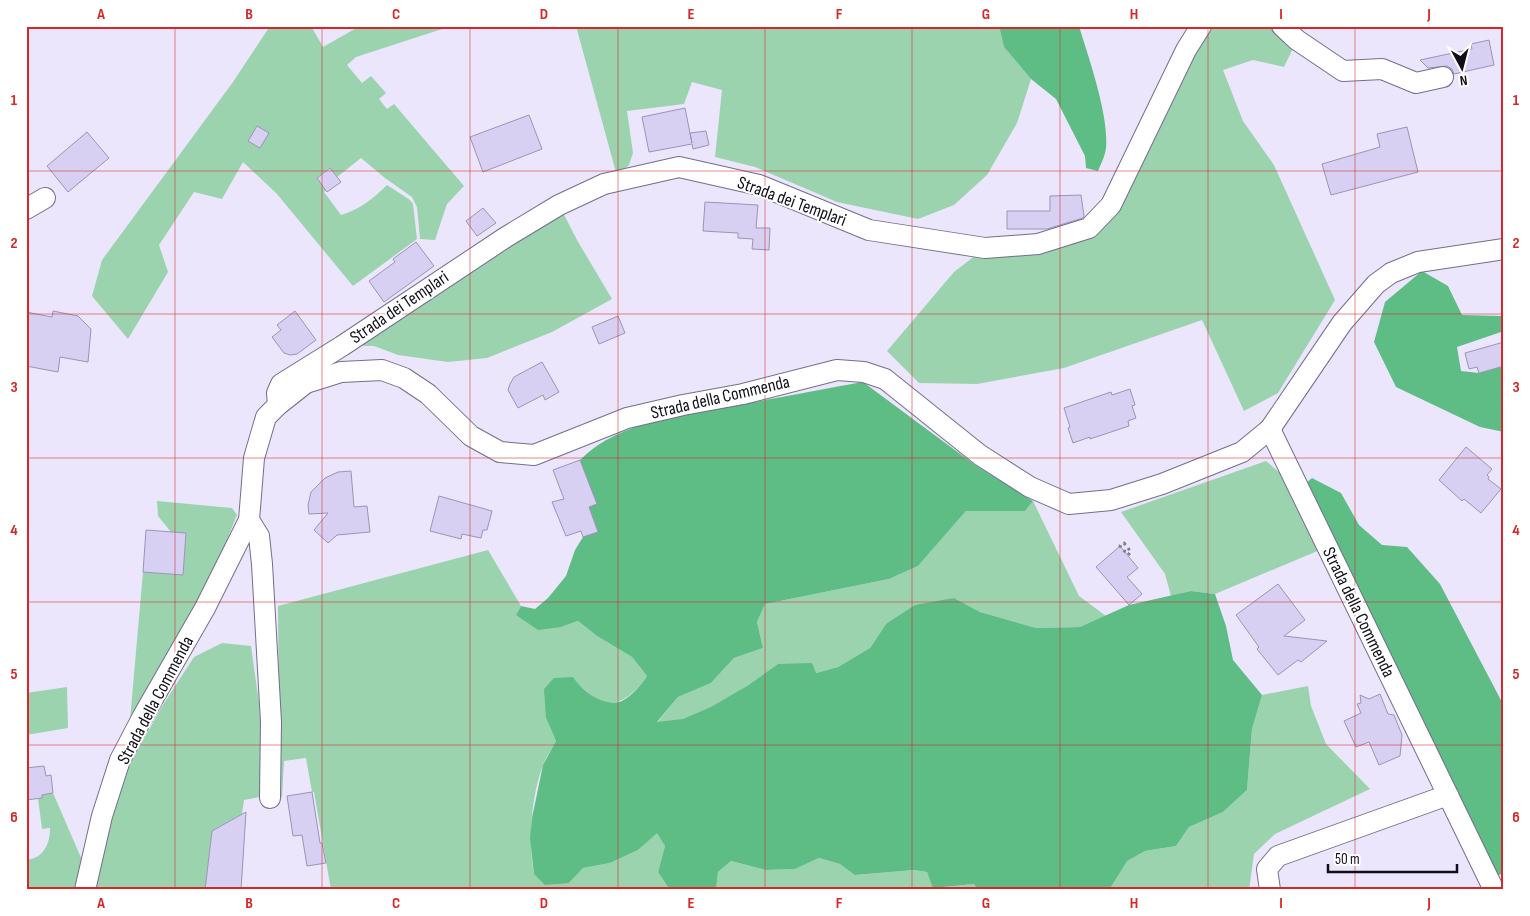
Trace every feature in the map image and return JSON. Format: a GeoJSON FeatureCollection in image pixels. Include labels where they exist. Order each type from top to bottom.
{"type":"FeatureCollection","features":[{"type":"Feature","properties":{"kind":"street","name":"Strada dei Templari"},"geometry":{"type":"LineString","coordinates":[[278,405],[277,393],[281,384],[342,346],[506,237],[559,205],[604,184],[679,167],[759,185],[869,230],[985,248],[1038,244],[1089,228],[1112,205],[1186,50],[1201,26]]}},
{"type":"Feature","properties":{"kind":"street"},"geometry":{"type":"LineString","coordinates":[[1282,26],[1297,40],[1343,71],[1382,68],[1416,83],[1443,78]]}},
{"type":"Feature","properties":{"kind":"street"},"geometry":{"type":"LineString","coordinates":[[26,209],[45,198]]}},
{"type":"Feature","properties":{"kind":"street","name":"Strada della Commenda"},"geometry":{"type":"LineString","coordinates":[[85,890],[102,816],[120,760],[205,608],[249,520],[254,458],[266,417],[306,383],[341,372],[382,370],[404,378],[428,394],[471,436],[500,452],[534,455],[627,418],[743,394],[837,370],[864,372],[885,379],[980,455],[1030,487],[1069,504],[1111,500],[1162,484],[1242,452],[1270,430],[1342,323],[1376,284],[1391,273],[1418,262],[1504,249]]}},
{"type":"Feature","properties":{"kind":"street","name":"Strada della Commenda"},"geometry":{"type":"LineString","coordinates":[[1270,430],[1494,890]]}},
{"type":"Feature","properties":{"kind":"street"},"geometry":{"type":"LineString","coordinates":[[249,520],[259,536],[262,564],[271,722],[270,798]]}},
{"type":"Feature","properties":{"kind":"street"},"geometry":{"type":"LineString","coordinates":[[1270,890],[1267,869],[1278,856],[1448,795]]}},
{"type":"Feature","properties":{"kind":"green space"},"geometry":{"type":"Polygon","coordinates":[[[270,26],[311,26],[323,47],[360,26],[456,26],[356,57],[347,65],[362,83],[371,76],[386,93],[379,99],[387,109],[394,104],[464,186],[447,204],[435,240],[420,239],[417,207],[412,197],[361,158],[337,177],[329,168],[317,178],[326,190],[324,192],[341,215],[366,203],[387,185],[413,204],[417,239],[353,286],[277,194],[243,162],[222,199],[194,192],[159,245],[168,272],[128,339],[92,296],[102,260],[233,82],[270,26]]]}},
{"type":"Feature","properties":{"kind":"green space"},"geometry":{"type":"Polygon","coordinates":[[[576,26],[999,26],[1004,47],[1031,79],[1017,123],[987,175],[954,205],[918,219],[837,202],[755,167],[715,157],[722,90],[692,82],[684,104],[627,111],[633,153],[629,165],[617,176],[576,26]]]}},
{"type":"Feature","properties":{"kind":"green space"},"geometry":{"type":"Polygon","coordinates":[[[999,26],[1079,26],[1097,87],[1106,135],[1104,157],[1098,171],[1086,168],[1085,156],[1056,99],[1031,79],[1004,47],[999,26]]]}},
{"type":"Feature","properties":{"kind":"green space"},"geometry":{"type":"Polygon","coordinates":[[[1201,26],[1282,26],[1297,40],[1284,67],[1253,60],[1223,70],[1243,121],[1274,165],[1335,300],[1278,393],[1244,411],[1202,320],[1064,368],[977,384],[919,383],[887,351],[954,272],[985,248],[1089,228],[1201,26]]]}},
{"type":"Feature","properties":{"kind":"green space"},"geometry":{"type":"Polygon","coordinates":[[[559,205],[577,240],[612,299],[552,332],[487,358],[448,362],[398,355],[374,346],[342,346],[559,205]]]}},
{"type":"Feature","properties":{"kind":"green space"},"geometry":{"type":"Polygon","coordinates":[[[1422,271],[1448,286],[1462,315],[1501,316],[1504,331],[1457,347],[1461,371],[1479,373],[1504,366],[1504,432],[1480,427],[1396,387],[1374,342],[1385,302],[1422,271]]]}},
{"type":"Feature","properties":{"kind":"green space"},"geometry":{"type":"Polygon","coordinates":[[[863,382],[975,465],[1033,501],[1025,511],[966,511],[918,566],[889,579],[765,604],[757,622],[763,648],[734,658],[711,683],[678,697],[657,722],[683,719],[711,707],[747,686],[778,664],[812,663],[816,673],[838,667],[870,648],[886,624],[915,605],[954,598],[980,612],[1036,628],[1080,627],[1129,605],[1191,591],[1215,594],[1226,626],[1233,660],[1262,695],[1252,729],[1247,790],[1223,812],[1189,827],[1176,846],[1145,851],[1127,861],[1109,890],[978,890],[974,884],[933,888],[927,872],[914,870],[855,875],[840,864],[819,858],[795,869],[766,870],[731,861],[718,872],[716,890],[670,890],[658,872],[665,846],[657,833],[638,850],[610,863],[583,868],[569,883],[545,885],[534,874],[530,838],[532,818],[543,765],[556,741],[546,718],[544,689],[554,678],[573,677],[582,688],[594,697],[615,703],[629,696],[647,676],[632,657],[597,636],[578,621],[561,627],[538,630],[516,615],[521,606],[535,609],[548,598],[566,576],[575,550],[583,537],[598,532],[589,507],[596,504],[580,460],[614,436],[656,421],[863,382]]]}},
{"type":"Feature","properties":{"kind":"green space"},"geometry":{"type":"Polygon","coordinates":[[[1266,461],[1299,489],[1327,547],[1215,594],[1191,591],[1171,596],[1165,574],[1121,512],[1266,461]]]}},
{"type":"Feature","properties":{"kind":"green space"},"geometry":{"type":"Polygon","coordinates":[[[1312,478],[1341,493],[1359,525],[1382,545],[1407,547],[1440,584],[1504,706],[1504,873],[1489,879],[1299,489],[1312,478]]]}},
{"type":"Feature","properties":{"kind":"green space"},"geometry":{"type":"Polygon","coordinates":[[[157,501],[232,508],[237,515],[202,601],[130,720],[143,572],[183,575],[186,533],[171,532],[158,516],[157,501]]]}},
{"type":"Feature","properties":{"kind":"green space"},"geometry":{"type":"Polygon","coordinates":[[[1033,501],[1079,596],[1106,616],[1080,627],[1036,628],[980,612],[954,598],[886,624],[870,648],[838,667],[816,673],[778,664],[709,709],[681,720],[657,723],[678,697],[711,683],[734,658],[763,648],[757,622],[765,604],[889,579],[918,566],[966,511],[1025,511],[1033,501]]]}},
{"type":"Feature","properties":{"kind":"green space"},"geometry":{"type":"Polygon","coordinates":[[[488,550],[521,606],[516,615],[561,627],[578,621],[597,636],[632,657],[647,676],[634,692],[616,702],[602,702],[579,686],[546,718],[556,741],[543,765],[533,805],[531,847],[534,874],[569,883],[583,868],[610,863],[638,850],[657,832],[665,846],[658,872],[670,890],[331,890],[314,792],[312,792],[306,758],[284,761],[282,797],[274,798],[279,738],[278,606],[488,550]]]}},
{"type":"Feature","properties":{"kind":"green space"},"geometry":{"type":"Polygon","coordinates":[[[222,643],[251,646],[259,703],[265,796],[244,800],[242,814],[212,831],[205,890],[93,890],[114,807],[130,764],[161,708],[194,657],[222,643]]]}},
{"type":"Feature","properties":{"kind":"green space"},"geometry":{"type":"Polygon","coordinates":[[[1308,686],[1311,706],[1326,744],[1370,789],[1275,834],[1254,854],[1249,890],[1109,890],[1126,861],[1145,851],[1176,846],[1189,827],[1223,812],[1247,790],[1252,729],[1262,695],[1308,686]]]}},
{"type":"Feature","properties":{"kind":"green space"},"geometry":{"type":"Polygon","coordinates":[[[67,687],[68,728],[26,735],[26,693],[67,687]]]}},
{"type":"Feature","properties":{"kind":"green space"},"geometry":{"type":"Polygon","coordinates":[[[53,793],[82,860],[76,890],[26,890],[26,860],[42,853],[47,845],[50,834],[50,828],[42,829],[38,798],[42,798],[42,795],[53,793]]]}},
{"type":"Feature","properties":{"kind":"green space"},"geometry":{"type":"Polygon","coordinates":[[[819,858],[840,864],[856,875],[914,870],[927,872],[934,888],[974,884],[978,890],[716,890],[718,872],[731,861],[766,870],[795,869],[819,858]]]}},
{"type":"Feature","properties":{"kind":"building"},"geometry":{"type":"Polygon","coordinates":[[[1489,40],[1494,65],[1454,74],[1452,69],[1447,66],[1428,68],[1420,60],[1472,49],[1471,44],[1489,40]]]}},
{"type":"Feature","properties":{"kind":"building"},"geometry":{"type":"Polygon","coordinates":[[[685,108],[690,133],[706,131],[709,145],[693,149],[692,144],[649,152],[642,117],[685,108]]]}},
{"type":"Feature","properties":{"kind":"building"},"geometry":{"type":"Polygon","coordinates":[[[529,115],[542,149],[483,172],[470,137],[529,115]]]}},
{"type":"Feature","properties":{"kind":"building"},"geometry":{"type":"Polygon","coordinates":[[[257,126],[269,133],[260,148],[248,141],[257,126]]]}},
{"type":"Feature","properties":{"kind":"building"},"geometry":{"type":"Polygon","coordinates":[[[1407,127],[1418,172],[1331,195],[1322,164],[1380,147],[1377,134],[1407,127]]]}},
{"type":"Feature","properties":{"kind":"building"},"geometry":{"type":"Polygon","coordinates":[[[87,132],[109,158],[68,192],[47,166],[87,132]]]}},
{"type":"Feature","properties":{"kind":"building"},"geometry":{"type":"Polygon","coordinates":[[[330,168],[341,182],[327,192],[317,178],[330,168]]]}},
{"type":"Feature","properties":{"kind":"building"},"geometry":{"type":"Polygon","coordinates":[[[1081,195],[1083,218],[1047,229],[1007,229],[1007,211],[1050,211],[1050,196],[1081,195]]]}},
{"type":"Feature","properties":{"kind":"building"},"geometry":{"type":"Polygon","coordinates":[[[705,202],[758,205],[756,228],[770,228],[769,250],[752,249],[753,239],[738,238],[738,233],[703,231],[705,202]]]}},
{"type":"Feature","properties":{"kind":"building"},"geometry":{"type":"Polygon","coordinates":[[[483,208],[496,223],[477,236],[466,221],[483,208]]]}},
{"type":"Feature","properties":{"kind":"building"},"geometry":{"type":"Polygon","coordinates":[[[416,242],[434,266],[384,302],[369,281],[395,262],[393,259],[416,242]]]}},
{"type":"Feature","properties":{"kind":"building"},"geometry":{"type":"Polygon","coordinates":[[[53,311],[78,316],[91,329],[88,362],[60,357],[58,372],[26,366],[26,312],[52,317],[53,311]]]}},
{"type":"Feature","properties":{"kind":"building"},"geometry":{"type":"Polygon","coordinates":[[[295,311],[316,340],[297,354],[290,355],[284,353],[272,337],[281,330],[277,325],[295,311]]]}},
{"type":"Feature","properties":{"kind":"building"},"geometry":{"type":"Polygon","coordinates":[[[618,316],[625,333],[599,344],[592,327],[618,316]]]}},
{"type":"Feature","properties":{"kind":"building"},"geometry":{"type":"Polygon","coordinates":[[[1504,342],[1504,366],[1479,373],[1477,367],[1469,369],[1465,353],[1504,342]]]}},
{"type":"Feature","properties":{"kind":"building"},"geometry":{"type":"Polygon","coordinates":[[[542,362],[559,392],[545,400],[543,395],[518,408],[508,390],[510,384],[514,377],[542,362]]]}},
{"type":"Feature","properties":{"kind":"building"},"geometry":{"type":"Polygon","coordinates":[[[1130,389],[1135,405],[1132,406],[1136,418],[1128,421],[1129,426],[1073,443],[1064,408],[1111,392],[1112,395],[1130,389]]]}},
{"type":"Feature","properties":{"kind":"building"},"geometry":{"type":"Polygon","coordinates":[[[1466,447],[1492,469],[1487,475],[1488,479],[1501,489],[1481,513],[1464,499],[1462,501],[1439,480],[1466,447]]]}},
{"type":"Feature","properties":{"kind":"building"},"geometry":{"type":"Polygon","coordinates":[[[580,460],[597,504],[589,507],[598,532],[583,537],[581,531],[566,536],[552,502],[564,499],[553,470],[580,460]]]}},
{"type":"Feature","properties":{"kind":"building"},"geometry":{"type":"Polygon","coordinates":[[[351,471],[354,507],[367,506],[370,532],[337,535],[328,543],[314,530],[328,513],[309,514],[308,505],[311,492],[325,478],[338,472],[351,471]]]}},
{"type":"Feature","properties":{"kind":"building"},"geometry":{"type":"Polygon","coordinates":[[[439,496],[492,511],[487,530],[483,530],[481,538],[462,534],[461,539],[430,531],[439,496]]]}},
{"type":"Feature","properties":{"kind":"building"},"geometry":{"type":"Polygon","coordinates":[[[146,530],[186,533],[183,575],[143,572],[146,530]]]}},
{"type":"Feature","properties":{"kind":"building"},"geometry":{"type":"Polygon","coordinates":[[[1120,546],[1138,568],[1127,577],[1142,594],[1129,605],[1096,567],[1120,546]]]}},
{"type":"Feature","properties":{"kind":"building"},"geometry":{"type":"Polygon","coordinates":[[[1278,584],[1305,620],[1284,636],[1327,641],[1301,662],[1298,660],[1278,675],[1257,649],[1259,647],[1236,615],[1278,584]]]}},
{"type":"Feature","properties":{"kind":"building"},"geometry":{"type":"Polygon","coordinates":[[[1380,694],[1388,714],[1394,715],[1402,735],[1400,756],[1379,765],[1369,742],[1356,747],[1344,721],[1361,713],[1357,704],[1361,703],[1360,695],[1369,699],[1380,694]]]}},
{"type":"Feature","properties":{"kind":"building"},"geometry":{"type":"Polygon","coordinates":[[[44,766],[46,776],[51,775],[53,793],[42,795],[42,798],[26,800],[26,768],[44,766]]]}},
{"type":"Feature","properties":{"kind":"building"},"geometry":{"type":"Polygon","coordinates":[[[312,792],[320,843],[322,843],[326,863],[307,866],[302,835],[293,836],[287,796],[312,792]]]}},
{"type":"Feature","properties":{"kind":"building"},"geometry":{"type":"Polygon","coordinates":[[[246,812],[241,890],[205,890],[212,831],[246,812]]]}}]}
